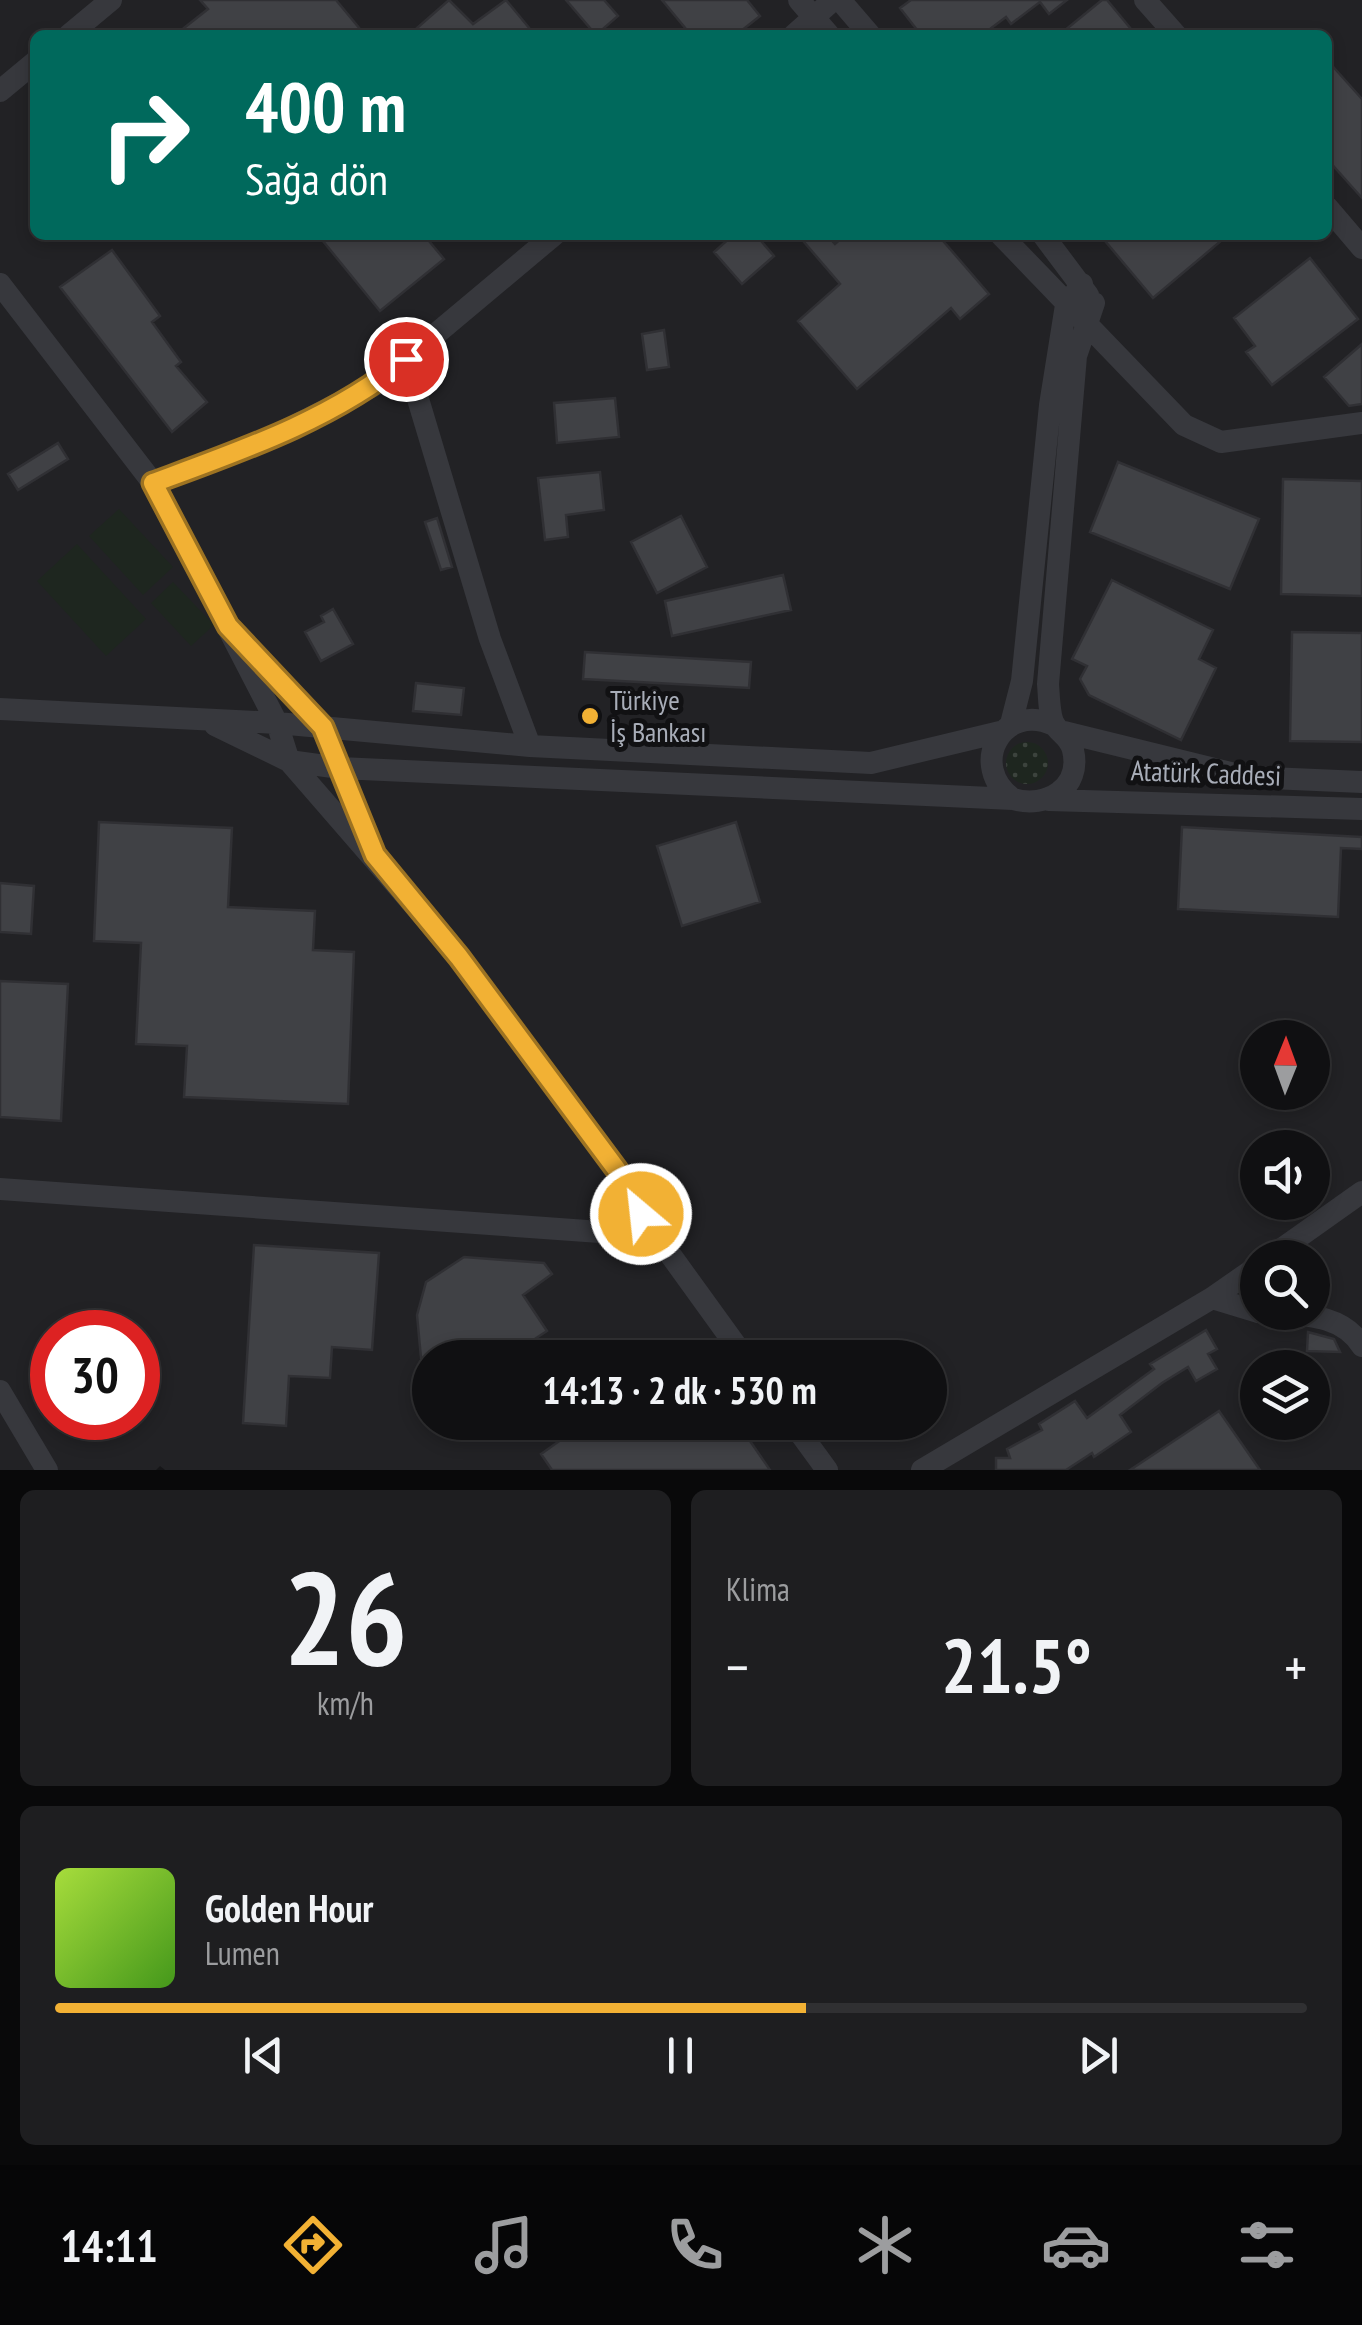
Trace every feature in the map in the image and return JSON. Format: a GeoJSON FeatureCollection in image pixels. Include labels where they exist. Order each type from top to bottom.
{"type":"FeatureCollection","features":[{"type":"Feature","properties":{"kind":"street"},"geometry":{"type":"LineString","coordinates":[[74,30],[111,0]]}},
{"type":"Feature","properties":{"kind":"street"},"geometry":{"type":"LineString","coordinates":[[814,18],[837,0],[865,30]]}},
{"type":"Feature","properties":{"kind":"street"},"geometry":{"type":"LineString","coordinates":[[1145,0],[1172,30]]}},
{"type":"Feature","properties":{"kind":"street"},"geometry":{"type":"LineString","coordinates":[[0,91],[30,66]]}},
{"type":"Feature","properties":{"kind":"street"},"geometry":{"type":"LineString","coordinates":[[1332,213],[1362,248]]}},
{"type":"Feature","properties":{"kind":"street"},"geometry":{"type":"LineString","coordinates":[[153,483],[258,444],[375,385],[548,240]]}},
{"type":"Feature","properties":{"kind":"street"},"geometry":{"type":"LineString","coordinates":[[1006,240],[1066,305],[1087,304]]}},
{"type":"Feature","properties":{"kind":"street"},"geometry":{"type":"LineString","coordinates":[[1047,240],[1135,370],[1184,425],[1222,442],[1362,423]]}},
{"type":"Feature","properties":{"kind":"street"},"geometry":{"type":"LineString","coordinates":[[0,284],[153,483],[277,722],[289,761],[375,855],[459,957],[617,1170],[641,1214],[732,1340]]}},
{"type":"Feature","properties":{"kind":"street"},"geometry":{"type":"LineString","coordinates":[[207,721],[289,761],[340,768],[1013,799],[1025,803],[1049,800],[1067,786],[1074,764],[1059,728],[1048,684],[1076,356],[1087,304]]}},
{"type":"Feature","properties":{"kind":"street"},"geometry":{"type":"LineString","coordinates":[[1013,799],[994,781],[990,769],[993,743],[1005,728],[1022,681],[1050,405],[1066,305]]}},
{"type":"Feature","properties":{"kind":"street"},"geometry":{"type":"LineString","coordinates":[[406,359],[490,638],[530,746]]}},
{"type":"Feature","properties":{"kind":"street"},"geometry":{"type":"LineString","coordinates":[[228,626],[323,727],[375,855]]}},
{"type":"Feature","properties":{"kind":"street"},"geometry":{"type":"LineString","coordinates":[[0,710],[277,722],[530,746],[871,763],[1032,718],[1059,728]]}},
{"type":"Feature","properties":{"kind":"street","name":"Atatürk Caddesi"},"geometry":{"type":"LineString","coordinates":[[1059,728],[1246,777],[1362,782]]}},
{"type":"Feature","properties":{"kind":"street","name":"Atatürk Caddesi"},"geometry":{"type":"LineString","coordinates":[[1049,800],[1362,808]]}},
{"type":"Feature","properties":{"kind":"street"},"geometry":{"type":"LineString","coordinates":[[0,1190],[628,1234],[641,1214]]}},
{"type":"Feature","properties":{"kind":"street"},"geometry":{"type":"LineString","coordinates":[[1294,1240],[1362,1192]]}},
{"type":"Feature","properties":{"kind":"street"},"geometry":{"type":"LineString","coordinates":[[922,1470],[1240,1279]]}},
{"type":"Feature","properties":{"kind":"street"},"geometry":{"type":"LineString","coordinates":[[1212,1298],[1240,1306]]}},
{"type":"Feature","properties":{"kind":"street"},"geometry":{"type":"LineString","coordinates":[[1330,1320],[1350,1327],[1362,1346]]}},
{"type":"Feature","properties":{"kind":"street"},"geometry":{"type":"LineString","coordinates":[[0,1391],[47,1470]]}},
{"type":"Feature","properties":{"kind":"street"},"geometry":{"type":"LineString","coordinates":[[805,1440],[827,1470]]}},
{"type":"Feature","properties":{"kind":"shaded area"},"geometry":{"type":"Polygon","coordinates":[[[0,0],[1362,0],[1362,1470],[165,1470],[160,1466],[156,1470],[0,1470],[0,0]]]}},
{"type":"Feature","properties":{"kind":"shaded area"},"geometry":{"type":"Polygon","coordinates":[[[119,509],[173,567],[143,595],[89,536],[119,509]]]}},
{"type":"Feature","properties":{"kind":"shaded area"},"geometry":{"type":"Polygon","coordinates":[[[77,544],[146,619],[106,656],[37,581],[77,544]]]}},
{"type":"Feature","properties":{"kind":"shaded area"},"geometry":{"type":"Polygon","coordinates":[[[173,582],[214,625],[191,646],[151,603],[173,582]]]}},
{"type":"Feature","properties":{"kind":"shaded area"},"geometry":{"type":"Polygon","coordinates":[[[1027,742],[1042,748],[1048,763],[1042,778],[1027,784],[1012,778],[1006,763],[1012,748],[1027,742]]]}},
{"type":"Feature","properties":{"kind":"building"},"geometry":{"type":"Polygon","coordinates":[[[200,0],[336,0],[361,30],[186,30],[208,9],[200,0]]]}},
{"type":"Feature","properties":{"kind":"building"},"geometry":{"type":"Polygon","coordinates":[[[449,0],[473,24],[506,0],[531,30],[415,30],[449,0]]]}},
{"type":"Feature","properties":{"kind":"building"},"geometry":{"type":"Polygon","coordinates":[[[566,0],[604,0],[618,16],[602,30],[592,30],[566,0]]]}},
{"type":"Feature","properties":{"kind":"building"},"geometry":{"type":"Polygon","coordinates":[[[662,0],[747,0],[760,16],[742,30],[687,30],[662,0]]]}},
{"type":"Feature","properties":{"kind":"building"},"geometry":{"type":"Polygon","coordinates":[[[911,0],[1067,0],[1049,14],[1040,2],[1011,24],[1006,17],[989,30],[917,30],[900,8],[911,0]]]}},
{"type":"Feature","properties":{"kind":"building"},"geometry":{"type":"Polygon","coordinates":[[[1107,0],[1132,30],[1065,30],[1107,0]]]}},
{"type":"Feature","properties":{"kind":"building"},"geometry":{"type":"Polygon","coordinates":[[[1332,65],[1362,99],[1362,198],[1332,164],[1332,65]]]}},
{"type":"Feature","properties":{"kind":"building"},"geometry":{"type":"Polygon","coordinates":[[[322,240],[428,240],[444,259],[380,311],[322,240]]]}},
{"type":"Feature","properties":{"kind":"building"},"geometry":{"type":"Polygon","coordinates":[[[727,240],[760,240],[774,256],[742,284],[714,252],[727,240]]]}},
{"type":"Feature","properties":{"kind":"building"},"geometry":{"type":"Polygon","coordinates":[[[802,240],[831,240],[835,244],[839,240],[942,240],[989,294],[960,319],[951,308],[857,389],[798,321],[840,284],[802,240]]]}},
{"type":"Feature","properties":{"kind":"building"},"geometry":{"type":"Polygon","coordinates":[[[1104,240],[1222,240],[1153,298],[1104,240]]]}},
{"type":"Feature","properties":{"kind":"building"},"geometry":{"type":"Polygon","coordinates":[[[112,250],[160,316],[152,322],[181,362],[176,366],[207,402],[172,432],[60,287],[112,250]]]}},
{"type":"Feature","properties":{"kind":"building"},"geometry":{"type":"Polygon","coordinates":[[[1310,258],[1358,319],[1272,385],[1246,352],[1255,346],[1234,318],[1310,258]]]}},
{"type":"Feature","properties":{"kind":"building"},"geometry":{"type":"Polygon","coordinates":[[[664,330],[669,367],[647,370],[642,334],[664,330]]]}},
{"type":"Feature","properties":{"kind":"building"},"geometry":{"type":"Polygon","coordinates":[[[1362,344],[1362,404],[1349,406],[1324,377],[1362,344]]]}},
{"type":"Feature","properties":{"kind":"building"},"geometry":{"type":"Polygon","coordinates":[[[615,398],[619,437],[557,443],[554,403],[615,398]]]}},
{"type":"Feature","properties":{"kind":"building"},"geometry":{"type":"Polygon","coordinates":[[[58,443],[68,459],[18,490],[8,474],[58,443]]]}},
{"type":"Feature","properties":{"kind":"building"},"geometry":{"type":"Polygon","coordinates":[[[1118,462],[1259,519],[1230,589],[1090,532],[1118,462]]]}},
{"type":"Feature","properties":{"kind":"building"},"geometry":{"type":"Polygon","coordinates":[[[600,472],[604,510],[566,515],[568,537],[545,540],[538,478],[600,472]]]}},
{"type":"Feature","properties":{"kind":"building"},"geometry":{"type":"Polygon","coordinates":[[[1283,479],[1362,481],[1362,596],[1281,594],[1283,479]]]}},
{"type":"Feature","properties":{"kind":"building"},"geometry":{"type":"Polygon","coordinates":[[[681,516],[707,567],[657,593],[631,542],[681,516]]]}},
{"type":"Feature","properties":{"kind":"building"},"geometry":{"type":"Polygon","coordinates":[[[437,518],[452,567],[441,570],[425,522],[437,518]]]}},
{"type":"Feature","properties":{"kind":"building"},"geometry":{"type":"Polygon","coordinates":[[[783,575],[791,610],[672,636],[665,601],[783,575]]]}},
{"type":"Feature","properties":{"kind":"building"},"geometry":{"type":"Polygon","coordinates":[[[1112,580],[1213,630],[1199,659],[1216,668],[1181,740],[1089,695],[1080,679],[1087,666],[1072,659],[1112,580]]]}},
{"type":"Feature","properties":{"kind":"building"},"geometry":{"type":"Polygon","coordinates":[[[333,609],[353,644],[321,661],[305,632],[324,622],[321,616],[333,609]]]}},
{"type":"Feature","properties":{"kind":"building"},"geometry":{"type":"Polygon","coordinates":[[[1292,632],[1362,633],[1362,742],[1290,741],[1292,632]]]}},
{"type":"Feature","properties":{"kind":"building"},"geometry":{"type":"Polygon","coordinates":[[[585,652],[751,662],[749,688],[583,679],[585,652]]]}},
{"type":"Feature","properties":{"kind":"building"},"geometry":{"type":"Polygon","coordinates":[[[416,683],[464,688],[461,715],[413,711],[416,683]]]}},
{"type":"Feature","properties":{"kind":"building"},"geometry":{"type":"Polygon","coordinates":[[[99,822],[232,828],[228,907],[315,911],[313,950],[354,952],[348,1104],[184,1097],[187,1046],[136,1044],[141,943],[94,941],[99,822]]]}},
{"type":"Feature","properties":{"kind":"building"},"geometry":{"type":"Polygon","coordinates":[[[736,822],[760,902],[682,926],[657,846],[736,822]]]}},
{"type":"Feature","properties":{"kind":"building"},"geometry":{"type":"Polygon","coordinates":[[[1182,827],[1362,837],[1362,849],[1341,848],[1338,917],[1178,909],[1182,827]]]}},
{"type":"Feature","properties":{"kind":"building"},"geometry":{"type":"Polygon","coordinates":[[[0,883],[34,886],[31,934],[0,932],[0,883]]]}},
{"type":"Feature","properties":{"kind":"building"},"geometry":{"type":"Polygon","coordinates":[[[0,981],[68,984],[61,1121],[0,1117],[0,981]]]}},
{"type":"Feature","properties":{"kind":"building"},"geometry":{"type":"Polygon","coordinates":[[[254,1245],[379,1253],[372,1350],[332,1347],[330,1378],[289,1376],[286,1426],[243,1423],[254,1245]]]}},
{"type":"Feature","properties":{"kind":"building"},"geometry":{"type":"Polygon","coordinates":[[[464,1257],[544,1263],[552,1274],[523,1295],[547,1331],[533,1340],[419,1340],[417,1315],[426,1282],[464,1257]]]}},
{"type":"Feature","properties":{"kind":"building"},"geometry":{"type":"Polygon","coordinates":[[[1206,1330],[1217,1349],[1208,1354],[1217,1369],[1196,1381],[1188,1367],[1162,1383],[1120,1415],[1131,1432],[1094,1457],[1092,1453],[1066,1470],[996,1470],[996,1458],[1010,1458],[1007,1449],[1042,1430],[1039,1424],[1075,1401],[1087,1418],[1154,1369],[1150,1364],[1206,1330]]]}},
{"type":"Feature","properties":{"kind":"building"},"geometry":{"type":"Polygon","coordinates":[[[1308,1332],[1334,1339],[1340,1352],[1330,1350],[1307,1350],[1308,1332]]]}},
{"type":"Feature","properties":{"kind":"building"},"geometry":{"type":"Polygon","coordinates":[[[1219,1411],[1260,1470],[1130,1470],[1219,1411]]]}},
{"type":"Feature","properties":{"kind":"building"},"geometry":{"type":"Polygon","coordinates":[[[561,1440],[749,1440],[770,1470],[552,1470],[541,1454],[561,1440]]]}},
{"type":"Feature","properties":{"kind":"place","name":"Türkiye İş Bankası"},"geometry":{"type":"Point","coordinates":[590,716]}},
{"type":"Feature","properties":{"kind":"route"},"geometry":{"type":"LineString","coordinates":[[406,359],[375,385],[258,444],[153,483],[228,626],[323,727],[375,855],[459,957],[617,1170],[641,1214]]}}]}
